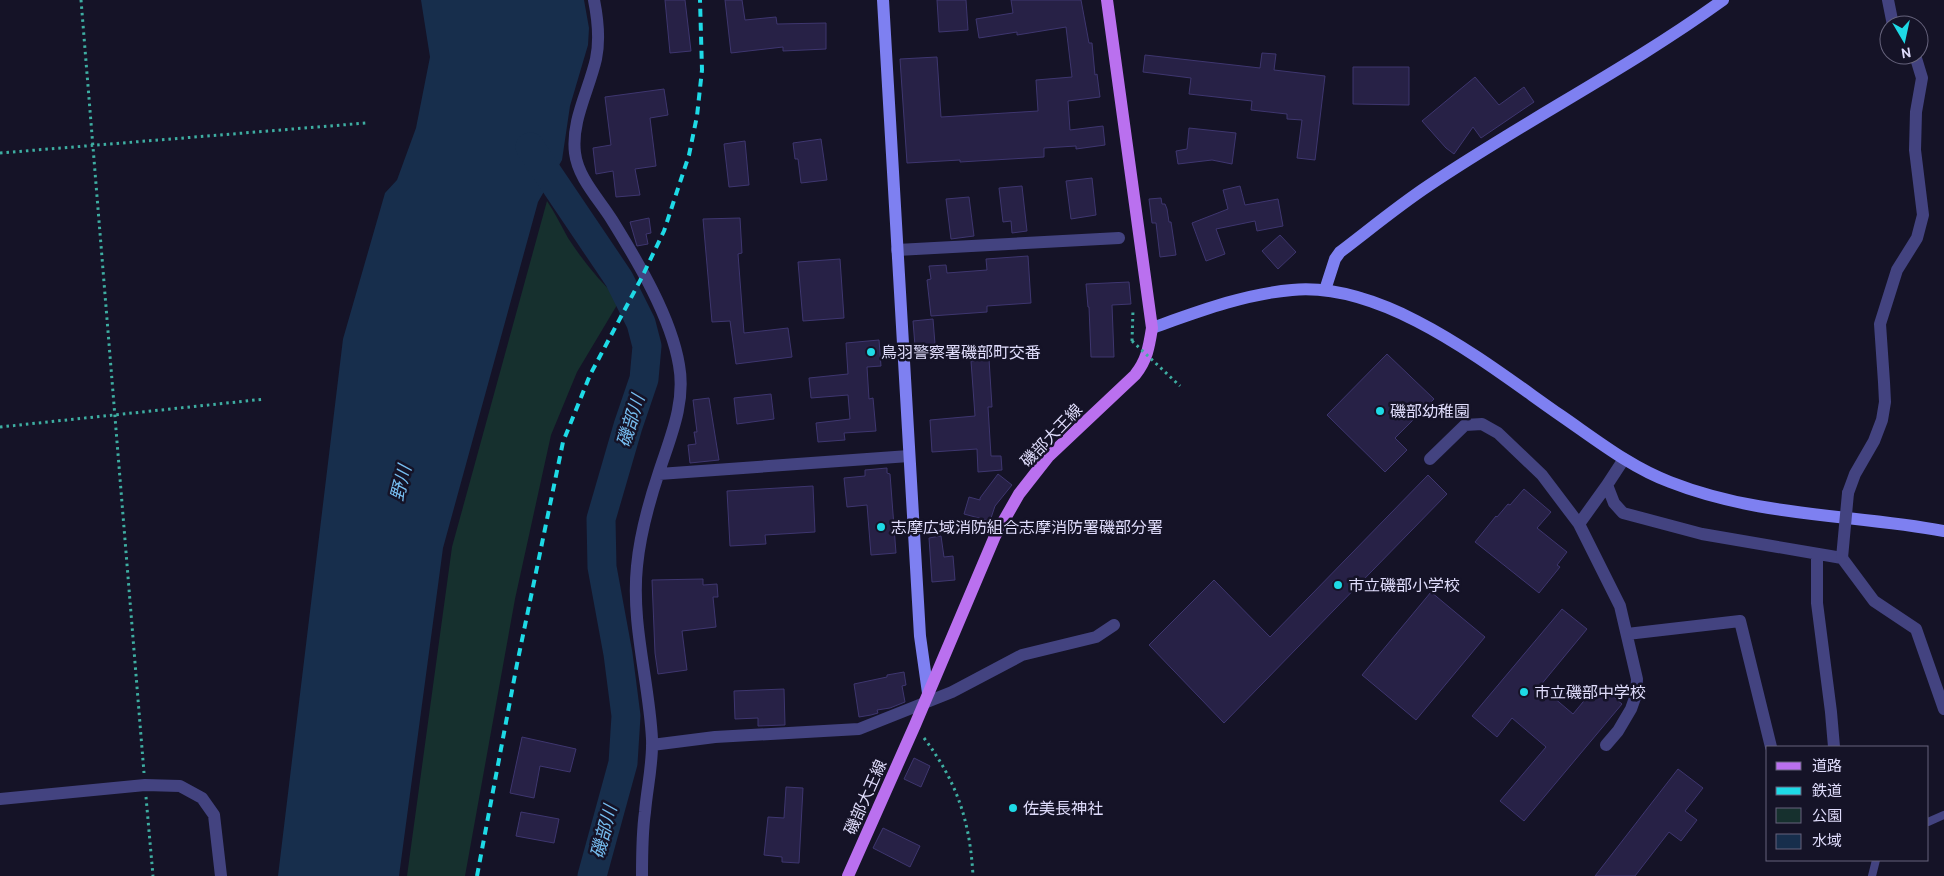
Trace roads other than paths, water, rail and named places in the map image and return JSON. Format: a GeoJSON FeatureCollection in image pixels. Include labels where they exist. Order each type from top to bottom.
{"type":"FeatureCollection","features":[{"type":"Feature","properties":{"kind":"main road","name":"磯部大王線"},"geometry":{"type":"LineString","coordinates":[[848,876],[915,725],[995,536],[1019,494],[1048,457],[1135,375],[1146,359],[1152,328],[1107,0]]}},
{"type":"Feature","properties":{"kind":"street"},"geometry":{"type":"LineString","coordinates":[[594,0],[598,24],[598,50],[578,121],[575,151],[581,174],[612,220],[651,289],[680,365],[681,396],[676,422],[644,524],[637,564],[635,590],[635,604],[652,746],[644,813],[642,876]]}},
{"type":"Feature","properties":{"kind":"street"},"geometry":{"type":"LineString","coordinates":[[884,0],[909,456],[920,636],[926,698]]}},
{"type":"Feature","properties":{"kind":"street"},"geometry":{"type":"LineString","coordinates":[[1325,290],[1340,252],[1428,186],[1695,20],[1723,0]]}},
{"type":"Feature","properties":{"kind":"street"},"geometry":{"type":"LineString","coordinates":[[1888,0],[1891,15]]}},
{"type":"Feature","properties":{"kind":"street"},"geometry":{"type":"LineString","coordinates":[[1918,65],[1922,78],[1916,112],[1915,150],[1924,215],[1916,238],[1897,270],[1880,324],[1885,402],[1882,420],[1874,441],[1855,474],[1848,493],[1842,558],[1874,601],[1916,629],[1944,709]]}},
{"type":"Feature","properties":{"kind":"street"},"geometry":{"type":"LineString","coordinates":[[897,250],[1119,238]]}},
{"type":"Feature","properties":{"kind":"street"},"geometry":{"type":"LineString","coordinates":[[1152,328],[1212,307],[1260,295],[1293,290],[1325,290],[1352,296],[1394,310],[1456,343],[1624,459],[1668,482],[1716,499],[1772,510],[1944,531]]}},
{"type":"Feature","properties":{"kind":"street"},"geometry":{"type":"LineString","coordinates":[[1430,459],[1465,426],[1482,424],[1498,433],[1542,475],[1580,524],[1620,606],[1637,679],[1636,695],[1630,709],[1618,730],[1606,744]]}},
{"type":"Feature","properties":{"kind":"street"},"geometry":{"type":"LineString","coordinates":[[659,474],[909,456]]}},
{"type":"Feature","properties":{"kind":"street"},"geometry":{"type":"LineString","coordinates":[[1580,524],[1624,459]]}},
{"type":"Feature","properties":{"kind":"street"},"geometry":{"type":"LineString","coordinates":[[1607,485],[1614,503],[1623,513],[1702,534],[1842,558]]}},
{"type":"Feature","properties":{"kind":"street"},"geometry":{"type":"LineString","coordinates":[[1817,554],[1817,603],[1834,746]]}},
{"type":"Feature","properties":{"kind":"street"},"geometry":{"type":"LineString","coordinates":[[1627,634],[1740,621],[1771,746]]}},
{"type":"Feature","properties":{"kind":"street"},"geometry":{"type":"LineString","coordinates":[[652,746],[715,737],[859,729],[926,698],[952,692],[1022,655],[1090,639],[1114,625]]}},
{"type":"Feature","properties":{"kind":"street"},"geometry":{"type":"LineString","coordinates":[[0,800],[145,785],[180,786],[202,798],[214,815],[221,876]]}},
{"type":"Feature","properties":{"kind":"lane"},"geometry":{"type":"LineString","coordinates":[[1929,822],[1944,815]]}},
{"type":"Feature","properties":{"kind":"lane"},"geometry":{"type":"LineString","coordinates":[[1872,876],[1876,861]]}},
{"type":"Feature","properties":{"kind":"water","name":"野川"},"geometry":{"type":"Polygon","coordinates":[[[421,0],[584,0],[589,28],[588,45],[570,106],[562,160],[538,202],[443,548],[399,876],[278,876],[343,339],[385,193],[397,180],[416,128],[430,57],[421,0]]]}},
{"type":"Feature","properties":{"kind":"waterway","name":"磯部川"},"geometry":{"type":"LineString","coordinates":[[530,147],[619,279],[641,323],[647,346],[644,379],[601,519],[602,567],[618,654],[626,716],[623,763],[592,876]]}},
{"type":"Feature","properties":{"kind":"railway"},"geometry":{"type":"LineString","coordinates":[[477,876],[517,664],[563,442],[590,375],[664,231],[689,155],[697,116],[702,70],[700,0]]}},
{"type":"Feature","properties":{"kind":"place","name":"鳥羽警察署磯部町交番"},"geometry":{"type":"Point","coordinates":[871,352]}},
{"type":"Feature","properties":{"kind":"place","name":"磯部幼稚園"},"geometry":{"type":"Point","coordinates":[1380,411]}},
{"type":"Feature","properties":{"kind":"place","name":"志摩広域消防組合志摩消防署磯部分署"},"geometry":{"type":"Point","coordinates":[881,527]}},
{"type":"Feature","properties":{"kind":"place","name":"市立磯部小学校"},"geometry":{"type":"Point","coordinates":[1338,585]}},
{"type":"Feature","properties":{"kind":"place","name":"市立磯部中学校"},"geometry":{"type":"Point","coordinates":[1524,692]}},
{"type":"Feature","properties":{"kind":"place","name":"佐美長神社"},"geometry":{"type":"Point","coordinates":[1013,808]}}]}
